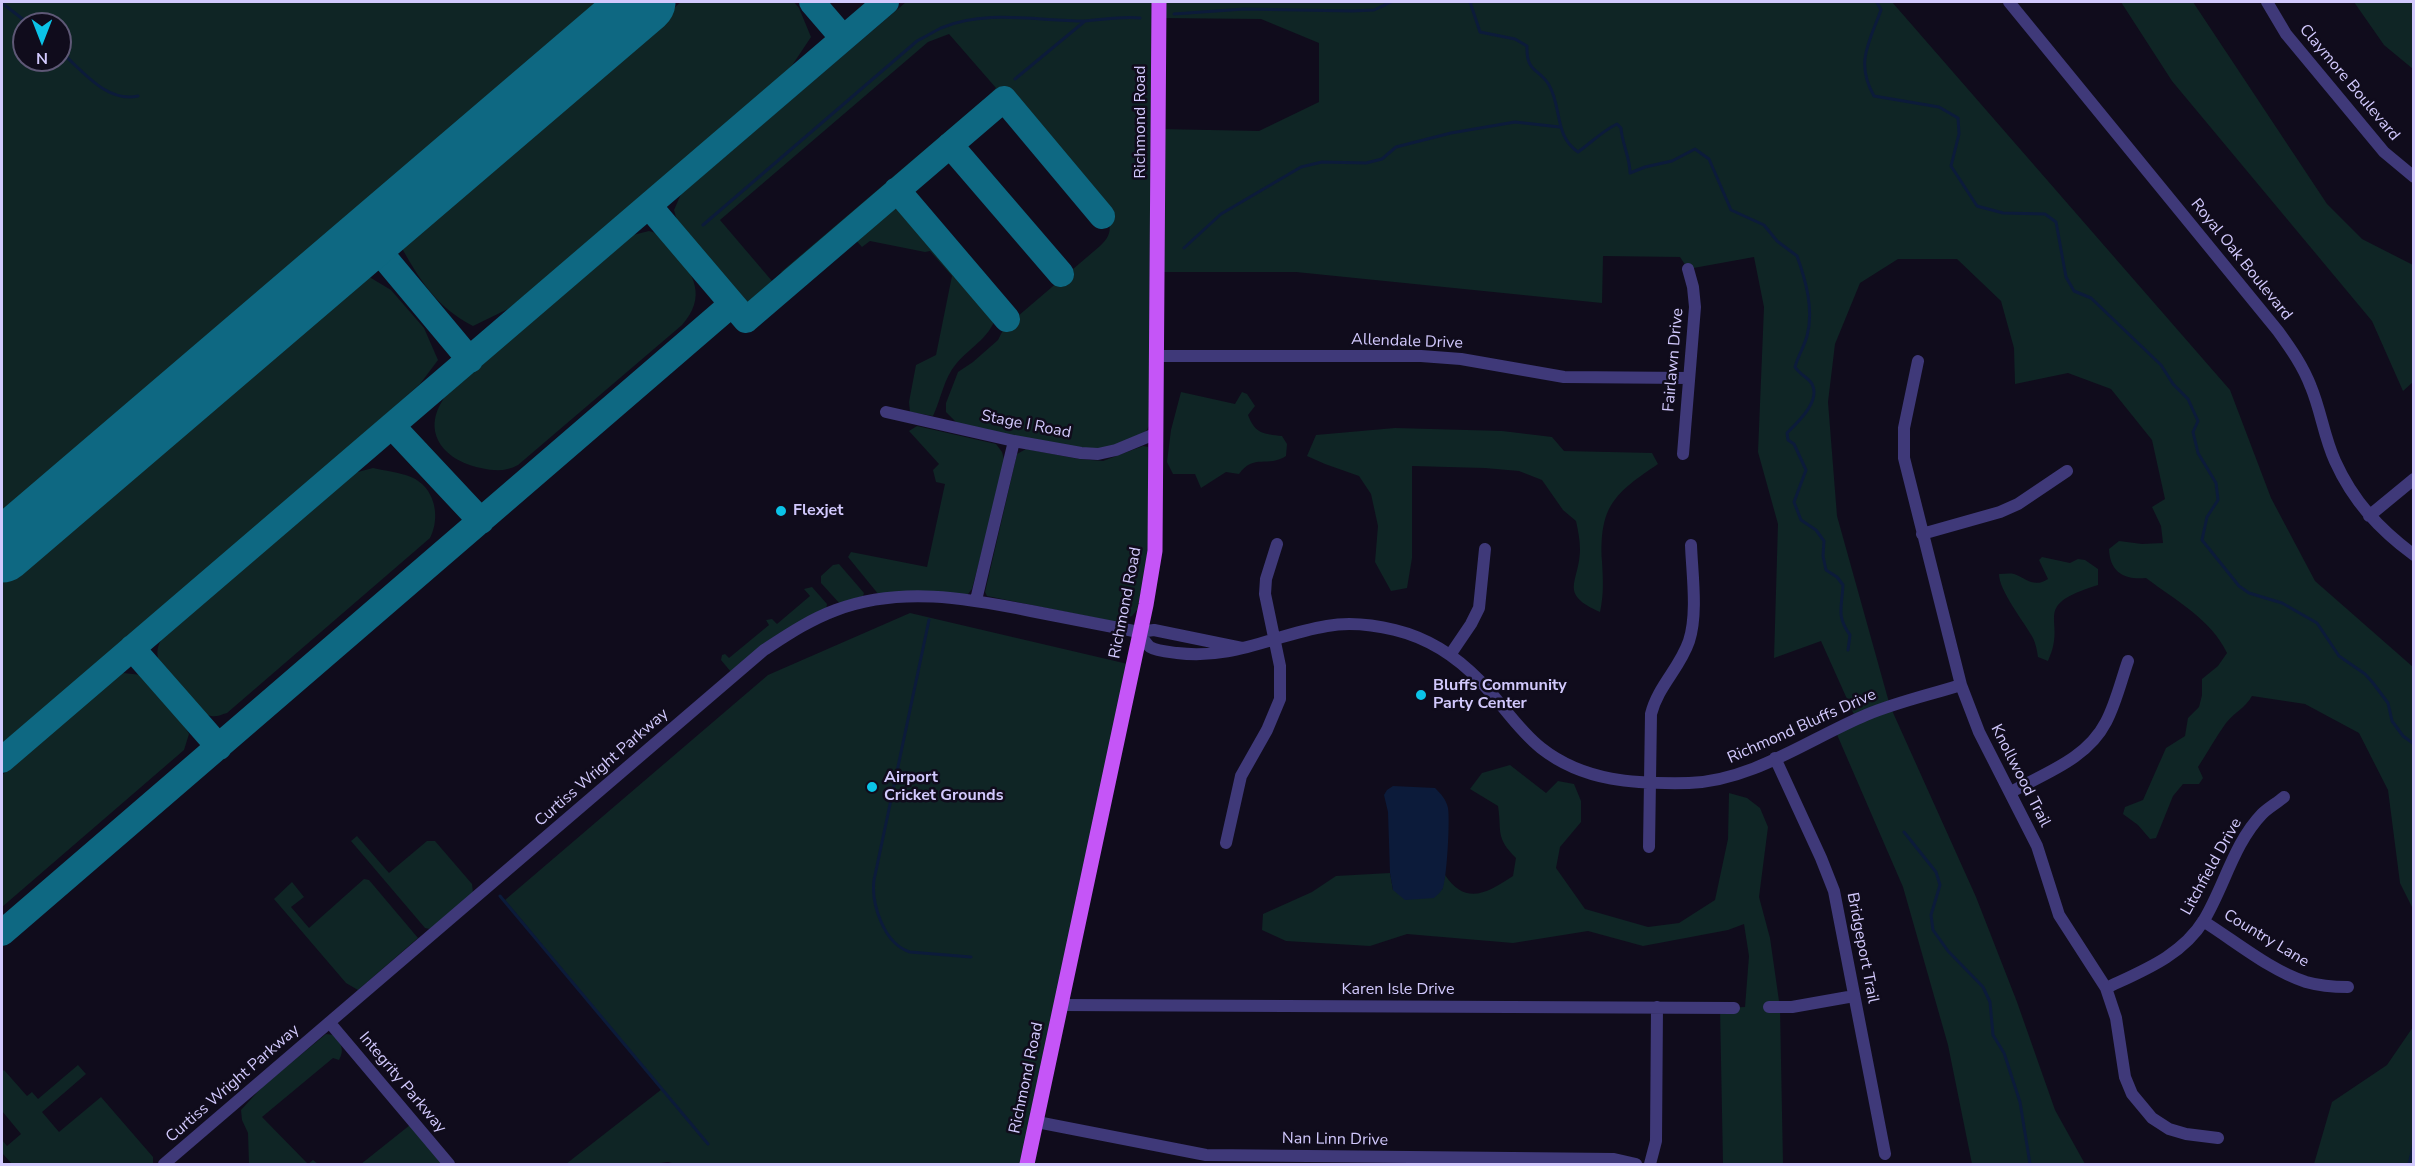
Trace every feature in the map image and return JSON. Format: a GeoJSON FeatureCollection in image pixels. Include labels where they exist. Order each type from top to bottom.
{"type":"FeatureCollection","features":[{"type":"Feature","properties":{"kind":"main road","name":"Richmond Road"},"geometry":{"type":"LineString","coordinates":[[1028,1164],[1155,551],[1159,2]]}},
{"type":"Feature","properties":{"kind":"street","name":"Royal Oak Boulevard"},"geometry":{"type":"LineString","coordinates":[[2009,2],[2296,356],[2311,387],[2334,459],[2349,487],[2369,516],[2387,534],[2414,555]]}},
{"type":"Feature","properties":{"kind":"street","name":"Claymore Boulevard"},"geometry":{"type":"LineString","coordinates":[[2267,2],[2286,34],[2384,152],[2414,177]]}},
{"type":"Feature","properties":{"kind":"street","name":"Fairlawn Drive"},"geometry":{"type":"LineString","coordinates":[[1683,454],[1695,307],[1688,269]]}},
{"type":"Feature","properties":{"kind":"street","name":"Allendale Drive"},"geometry":{"type":"LineString","coordinates":[[1157,356],[1436,356],[1564,377],[1689,378]]}},
{"type":"Feature","properties":{"kind":"street","name":"Knollwood Trail"},"geometry":{"type":"LineString","coordinates":[[1918,361],[1905,425],[1903,448],[1906,471],[1961,685],[1980,732],[2043,862],[2059,915],[2106,988],[2117,1021],[2125,1077],[2138,1102],[2152,1118],[2169,1129],[2186,1134],[2218,1138]]}},
{"type":"Feature","properties":{"kind":"street","name":"Stage I Road"},"geometry":{"type":"LineString","coordinates":[[886,412],[1014,441],[1098,454],[1116,450],[1157,433]]}},
{"type":"Feature","properties":{"kind":"street"},"geometry":{"type":"LineString","coordinates":[[975,600],[1014,441]]}},
{"type":"Feature","properties":{"kind":"street"},"geometry":{"type":"LineString","coordinates":[[1922,534],[2000,512],[2018,504],[2067,471]]}},
{"type":"Feature","properties":{"kind":"street"},"geometry":{"type":"LineString","coordinates":[[2369,516],[2414,479]]}},
{"type":"Feature","properties":{"kind":"street"},"geometry":{"type":"LineString","coordinates":[[1226,843],[1241,776],[1267,730],[1280,699],[1282,676],[1265,587],[1277,544]]}},
{"type":"Feature","properties":{"kind":"street"},"geometry":{"type":"LineString","coordinates":[[1649,847],[1649,731],[1653,705],[1683,655],[1692,628],[1691,545]]}},
{"type":"Feature","properties":{"kind":"street"},"geometry":{"type":"LineString","coordinates":[[1450,655],[1479,608],[1485,549]]}},
{"type":"Feature","properties":{"kind":"street","name":"Curtiss Wright Parkway"},"geometry":{"type":"LineString","coordinates":[[164,1164],[764,650],[808,622],[837,609],[875,600],[922,595],[975,600],[1139,632],[1154,630],[1242,648]]}},
{"type":"Feature","properties":{"kind":"street","name":"Richmond Bluffs Drive"},"geometry":{"type":"LineString","coordinates":[[1139,632],[1149,647],[1206,656],[1229,653],[1329,625],[1365,625],[1396,630],[1415,636],[1450,655],[1481,681],[1525,733],[1551,754],[1599,777],[1624,782],[1712,781],[1739,774],[1879,710],[1961,685]]}},
{"type":"Feature","properties":{"kind":"street"},"geometry":{"type":"LineString","coordinates":[[2011,792],[2074,758],[2092,743],[2110,714],[2128,661]]}},
{"type":"Feature","properties":{"kind":"street","name":"Bridgeport Trail"},"geometry":{"type":"LineString","coordinates":[[1775,758],[1834,891],[1885,1154]]}},
{"type":"Feature","properties":{"kind":"street","name":"Litchfield Drive"},"geometry":{"type":"LineString","coordinates":[[2106,988],[2167,957],[2187,940],[2203,921],[2251,829],[2262,814],[2284,797]]}},
{"type":"Feature","properties":{"kind":"street","name":"Country Lane"},"geometry":{"type":"LineString","coordinates":[[2203,921],[2293,977],[2320,985],[2348,987]]}},
{"type":"Feature","properties":{"kind":"street"},"geometry":{"type":"LineString","coordinates":[[1769,1007],[1792,1007],[1854,996]]}},
{"type":"Feature","properties":{"kind":"street","name":"Karen Isle Drive"},"geometry":{"type":"LineString","coordinates":[[1061,1005],[1734,1008]]}},
{"type":"Feature","properties":{"kind":"street"},"geometry":{"type":"LineString","coordinates":[[1650,1164],[1656,1141],[1657,1007]]}},
{"type":"Feature","properties":{"kind":"street","name":"Integrity Parkway"},"geometry":{"type":"LineString","coordinates":[[330,1023],[449,1164]]}},
{"type":"Feature","properties":{"kind":"street","name":"Nan Linn Drive"},"geometry":{"type":"LineString","coordinates":[[1037,1122],[1206,1155],[1614,1159],[1636,1164]]}},
{"type":"Feature","properties":{"kind":"green space"},"geometry":{"type":"Polygon","coordinates":[[[2,2],[612,2],[2,524],[2,2]]]}},
{"type":"Feature","properties":{"kind":"green space"},"geometry":{"type":"Polygon","coordinates":[[[681,2],[794,2],[799,8],[811,37],[789,70],[602,235],[508,309],[473,326],[448,310],[429,290],[399,243],[681,2]]]}},
{"type":"Feature","properties":{"kind":"green space"},"geometry":{"type":"Polygon","coordinates":[[[906,2],[1152,2],[1151,421],[1147,430],[1135,439],[1098,450],[1067,448],[957,423],[946,412],[946,403],[958,372],[998,340],[1004,328],[1100,246],[1110,230],[1105,212],[1004,97],[995,100],[990,94],[996,88],[949,34],[928,42],[720,220],[772,281],[771,293],[755,307],[745,302],[677,221],[674,210],[681,194],[906,2]]]}},
{"type":"Feature","properties":{"kind":"green space"},"geometry":{"type":"Polygon","coordinates":[[[1160,2],[1892,2],[2230,390],[2271,498],[2315,581],[2413,667],[2413,909],[2400,883],[2388,790],[2359,733],[2305,704],[2252,696],[2226,723],[2198,767],[2203,778],[2199,784],[2183,784],[2173,796],[2156,838],[2150,839],[2138,825],[2123,814],[2125,807],[2143,800],[2166,748],[2185,736],[2188,718],[2199,707],[2202,679],[2218,666],[2227,653],[2212,630],[2191,611],[2146,578],[2125,576],[2112,564],[2109,549],[2119,541],[2142,544],[2163,543],[2161,526],[2152,507],[2165,499],[2152,440],[2111,389],[2068,373],[2015,384],[2014,348],[2001,301],[1957,259],[1898,259],[1860,283],[1835,344],[1828,402],[1837,516],[1890,706],[1976,897],[2017,1002],[2055,1110],[2085,1164],[1972,1164],[1948,1045],[1903,887],[1835,730],[1856,719],[1821,641],[1774,658],[1778,524],[1758,452],[1764,307],[1754,257],[1688,269],[1680,257],[1603,256],[1602,303],[1296,272],[1158,272],[1159,129],[1259,131],[1319,102],[1319,43],[1261,19],[1159,18],[1160,2]]]}},
{"type":"Feature","properties":{"kind":"green space"},"geometry":{"type":"Polygon","coordinates":[[[2121,2],[2193,2],[2327,204],[2362,239],[2413,265],[2413,382],[2403,391],[2372,321],[2172,81],[2121,2]]]}},
{"type":"Feature","properties":{"kind":"green space"},"geometry":{"type":"Polygon","coordinates":[[[2354,2],[2413,2],[2413,69],[2384,45],[2354,2]]]}},
{"type":"Feature","properties":{"kind":"green space"},"geometry":{"type":"Polygon","coordinates":[[[983,100],[986,104],[983,111],[793,274],[785,276],[781,272],[983,100]]]}},
{"type":"Feature","properties":{"kind":"green space"},"geometry":{"type":"Polygon","coordinates":[[[890,206],[904,209],[911,214],[996,313],[991,328],[952,370],[933,416],[910,412],[909,402],[916,365],[936,355],[952,276],[930,251],[925,252],[870,241],[862,247],[851,235],[880,210],[890,206]]]}},
{"type":"Feature","properties":{"kind":"green space"},"geometry":{"type":"Polygon","coordinates":[[[649,231],[657,234],[666,242],[692,277],[696,295],[694,305],[682,325],[518,465],[504,470],[486,469],[467,464],[446,451],[435,431],[435,420],[439,407],[447,394],[633,235],[649,231]]]}},
{"type":"Feature","properties":{"kind":"green space"},"geometry":{"type":"Polygon","coordinates":[[[361,272],[391,290],[424,328],[438,360],[420,384],[244,540],[2,747],[2,582],[361,272]]]}},
{"type":"Feature","properties":{"kind":"green space"},"geometry":{"type":"Polygon","coordinates":[[[1181,392],[1235,404],[1242,392],[1247,394],[1255,406],[1248,415],[1254,426],[1261,432],[1282,436],[1287,444],[1286,456],[1273,461],[1250,464],[1239,474],[1226,472],[1201,488],[1195,474],[1173,474],[1167,462],[1171,430],[1181,392]]]}},
{"type":"Feature","properties":{"kind":"green space"},"geometry":{"type":"Polygon","coordinates":[[[917,426],[996,444],[1002,452],[1005,463],[972,589],[968,594],[879,595],[848,557],[851,552],[927,567],[945,484],[936,482],[933,470],[939,464],[909,431],[917,426]]]}},
{"type":"Feature","properties":{"kind":"green space"},"geometry":{"type":"Polygon","coordinates":[[[1395,428],[1502,431],[1552,437],[1564,451],[1652,453],[1658,464],[1621,493],[1607,514],[1603,527],[1603,587],[1600,612],[1579,599],[1575,593],[1580,550],[1576,521],[1563,510],[1542,480],[1519,471],[1412,466],[1412,558],[1407,588],[1391,591],[1375,562],[1378,526],[1371,494],[1359,476],[1307,456],[1316,435],[1395,428]]]}},
{"type":"Feature","properties":{"kind":"green space"},"geometry":{"type":"Polygon","coordinates":[[[1143,446],[1148,447],[1150,451],[1148,561],[1137,610],[1132,616],[1116,622],[987,596],[985,592],[1017,454],[1026,449],[1103,461],[1143,446]]]}},
{"type":"Feature","properties":{"kind":"green space"},"geometry":{"type":"Polygon","coordinates":[[[373,468],[411,477],[426,488],[434,503],[435,512],[430,538],[227,713],[215,716],[203,712],[173,679],[158,658],[159,643],[164,635],[354,473],[373,468]]]}},
{"type":"Feature","properties":{"kind":"green space"},"geometry":{"type":"Polygon","coordinates":[[[2042,557],[2070,563],[2078,559],[2085,560],[2098,569],[2098,585],[2076,593],[2063,600],[2057,607],[2054,615],[2053,646],[2048,661],[2038,657],[2033,638],[2003,589],[1999,574],[2012,574],[2035,583],[2043,582],[2048,579],[2039,560],[2042,557]]]}},
{"type":"Feature","properties":{"kind":"green space"},"geometry":{"type":"Polygon","coordinates":[[[839,564],[864,593],[863,596],[841,605],[821,583],[821,576],[833,565],[839,564]]]}},
{"type":"Feature","properties":{"kind":"green space"},"geometry":{"type":"Polygon","coordinates":[[[812,587],[827,604],[826,610],[731,672],[721,660],[722,655],[725,654],[729,658],[769,625],[766,620],[772,619],[777,624],[810,596],[804,589],[812,587]]]}},
{"type":"Feature","properties":{"kind":"green space","name":"Airport Cricket Grounds"},"geometry":{"type":"Polygon","coordinates":[[[910,613],[1132,665],[1027,1164],[676,1164],[668,1162],[566,1164],[662,1089],[505,900],[768,675],[910,613]]]}},
{"type":"Feature","properties":{"kind":"green space"},"geometry":{"type":"Polygon","coordinates":[[[123,673],[142,675],[182,722],[189,734],[184,750],[2,907],[2,775],[123,673]]]}},
{"type":"Feature","properties":{"kind":"green space"},"geometry":{"type":"Polygon","coordinates":[[[1510,765],[1546,793],[1558,781],[1574,784],[1581,801],[1581,822],[1560,847],[1556,868],[1585,909],[1648,927],[1679,923],[1715,900],[1728,839],[1729,793],[1747,798],[1760,808],[1768,827],[1759,897],[1770,938],[1780,1008],[1783,1164],[1723,1164],[1720,1008],[1745,1007],[1749,956],[1744,924],[1728,930],[1643,946],[1588,931],[1513,943],[1407,934],[1370,946],[1286,941],[1262,930],[1263,914],[1312,892],[1336,876],[1390,873],[1393,890],[1442,890],[1445,875],[1461,891],[1477,894],[1513,876],[1516,858],[1502,839],[1498,806],[1470,789],[1482,773],[1510,765]]]}},
{"type":"Feature","properties":{"kind":"green space"},"geometry":{"type":"Polygon","coordinates":[[[357,836],[389,873],[427,841],[435,841],[472,884],[473,893],[430,929],[425,928],[351,841],[357,836]]]}},
{"type":"Feature","properties":{"kind":"green space"},"geometry":{"type":"Polygon","coordinates":[[[364,879],[369,880],[418,938],[358,990],[346,983],[274,899],[292,882],[304,897],[291,907],[309,928],[364,879]]]}},
{"type":"Feature","properties":{"kind":"green space"},"geometry":{"type":"Polygon","coordinates":[[[2413,1027],[2413,1164],[2314,1164],[2332,1102],[2387,1065],[2413,1027]]]}},
{"type":"Feature","properties":{"kind":"green space"},"geometry":{"type":"Polygon","coordinates":[[[326,1034],[334,1035],[341,1047],[342,1053],[339,1060],[333,1058],[262,1117],[308,1164],[249,1164],[248,1133],[242,1120],[241,1110],[263,1086],[326,1034]]]}},
{"type":"Feature","properties":{"kind":"green space"},"geometry":{"type":"Polygon","coordinates":[[[78,1065],[86,1074],[42,1112],[59,1132],[101,1097],[153,1157],[153,1164],[12,1164],[2,1153],[2,1140],[7,1146],[21,1134],[2,1111],[2,1072],[4,1070],[27,1096],[32,1092],[38,1099],[78,1065]]]}},
{"type":"Feature","properties":{"kind":"green space"},"geometry":{"type":"Polygon","coordinates":[[[410,1125],[443,1164],[361,1164],[410,1125]]]}},
{"type":"Feature","properties":{"kind":"water"},"geometry":{"type":"Polygon","coordinates":[[[1393,786],[1435,788],[1447,805],[1449,814],[1447,860],[1442,889],[1434,898],[1405,900],[1393,890],[1390,873],[1388,812],[1384,795],[1393,786]]]}},
{"type":"Feature","properties":{"kind":"waterway"},"geometry":{"type":"LineString","coordinates":[[1174,14],[1244,9],[1374,10],[1391,2]]}},
{"type":"Feature","properties":{"kind":"waterway"},"geometry":{"type":"LineString","coordinates":[[1470,2],[1480,32],[1515,39],[1527,46],[1531,66],[1549,85],[1553,94],[1565,138],[1578,152],[1617,124],[1621,128],[1630,173],[1672,161],[1695,149],[1709,159],[1731,210],[1764,225],[1777,241],[1797,256],[1806,285],[1810,316],[1807,336],[1795,367],[1812,384],[1814,391],[1807,411],[1787,433],[1788,440],[1794,444],[1806,470],[1794,502],[1801,520],[1816,530],[1824,541],[1823,556],[1826,570],[1837,577],[1843,585],[1841,617],[1850,635],[1848,650]]}},
{"type":"Feature","properties":{"kind":"waterway"},"geometry":{"type":"LineString","coordinates":[[1877,2],[1881,10],[1869,43],[1865,63],[1865,73],[1874,96],[1939,107],[1958,118],[1959,134],[1951,166],[1977,206],[2003,213],[2045,214],[2056,222],[2066,277],[2074,291],[2091,298],[2161,365],[2173,384],[2188,399],[2198,421],[2193,432],[2198,453],[2216,483],[2218,500],[2207,517],[2202,540],[2239,586],[2249,593],[2282,603],[2317,623],[2339,656],[2365,674],[2373,683],[2388,703],[2392,721],[2403,736],[2414,744]]}},
{"type":"Feature","properties":{"kind":"waterway"},"geometry":{"type":"LineString","coordinates":[[2,3],[14,12]]}},
{"type":"Feature","properties":{"kind":"waterway"},"geometry":{"type":"LineString","coordinates":[[703,225],[917,41],[941,28],[958,22],[993,17],[1084,21],[1140,18]]}},
{"type":"Feature","properties":{"kind":"waterway"},"geometry":{"type":"LineString","coordinates":[[1015,79],[1085,21]]}},
{"type":"Feature","properties":{"kind":"waterway"},"geometry":{"type":"LineString","coordinates":[[72,62],[105,90],[115,95],[138,96]]}},
{"type":"Feature","properties":{"kind":"waterway"},"geometry":{"type":"LineString","coordinates":[[1184,248],[1221,214],[1301,167],[1322,162],[1366,163],[1382,159],[1396,147],[1451,133],[1515,122],[1560,127]]}},
{"type":"Feature","properties":{"kind":"waterway"},"geometry":{"type":"LineString","coordinates":[[929,620],[874,880],[875,900],[886,932],[901,948],[910,952],[971,957]]}},
{"type":"Feature","properties":{"kind":"waterway"},"geometry":{"type":"LineString","coordinates":[[1904,832],[1936,872],[1940,885],[1931,915],[1933,930],[1948,951],[1983,987],[1990,1002],[1993,1035],[2004,1053],[2020,1102],[2030,1164]]}},
{"type":"Feature","properties":{"kind":"waterway"},"geometry":{"type":"LineString","coordinates":[[500,896],[708,1144]]}},
{"type":"Feature","properties":{"kind":"waterway"},"geometry":{"type":"LineString","coordinates":[[2409,1164],[2414,1143]]}},
{"type":"Feature","properties":{"kind":"taxiway"},"geometry":{"type":"LineString","coordinates":[[812,2],[843,38]]}},
{"type":"Feature","properties":{"kind":"taxiway"},"geometry":{"type":"LineString","coordinates":[[2,760],[886,2]]}},
{"type":"Feature","properties":{"kind":"taxiway"},"geometry":{"type":"LineString","coordinates":[[649,206],[746,320],[1004,99],[1102,216]]}},
{"type":"Feature","properties":{"kind":"taxiway"},"geometry":{"type":"LineString","coordinates":[[950,145],[1061,274]]}},
{"type":"Feature","properties":{"kind":"taxiway"},"geometry":{"type":"LineString","coordinates":[[897,190],[1007,319]]}},
{"type":"Feature","properties":{"kind":"taxiway"},"geometry":{"type":"LineString","coordinates":[[368,238],[470,360]]}},
{"type":"Feature","properties":{"kind":"taxiway"},"geometry":{"type":"LineString","coordinates":[[2,933],[732,304]]}},
{"type":"Feature","properties":{"kind":"taxiway"},"geometry":{"type":"LineString","coordinates":[[392,426],[481,521]]}},
{"type":"Feature","properties":{"kind":"taxiway"},"geometry":{"type":"LineString","coordinates":[[132,648],[219,747]]}},
{"type":"Feature","properties":{"kind":"runway"},"geometry":{"type":"LineString","coordinates":[[2,551],[644,2]]}},
{"type":"Feature","properties":{"kind":"place","name":"Flexjet"},"geometry":{"type":"Point","coordinates":[781,511]}},
{"type":"Feature","properties":{"kind":"place","name":"Bluffs Community Party Center"},"geometry":{"type":"Point","coordinates":[1421,695]}},
{"type":"Feature","properties":{"kind":"place","name":"Airport Cricket Grounds"},"geometry":{"type":"Point","coordinates":[872,787]}}]}
